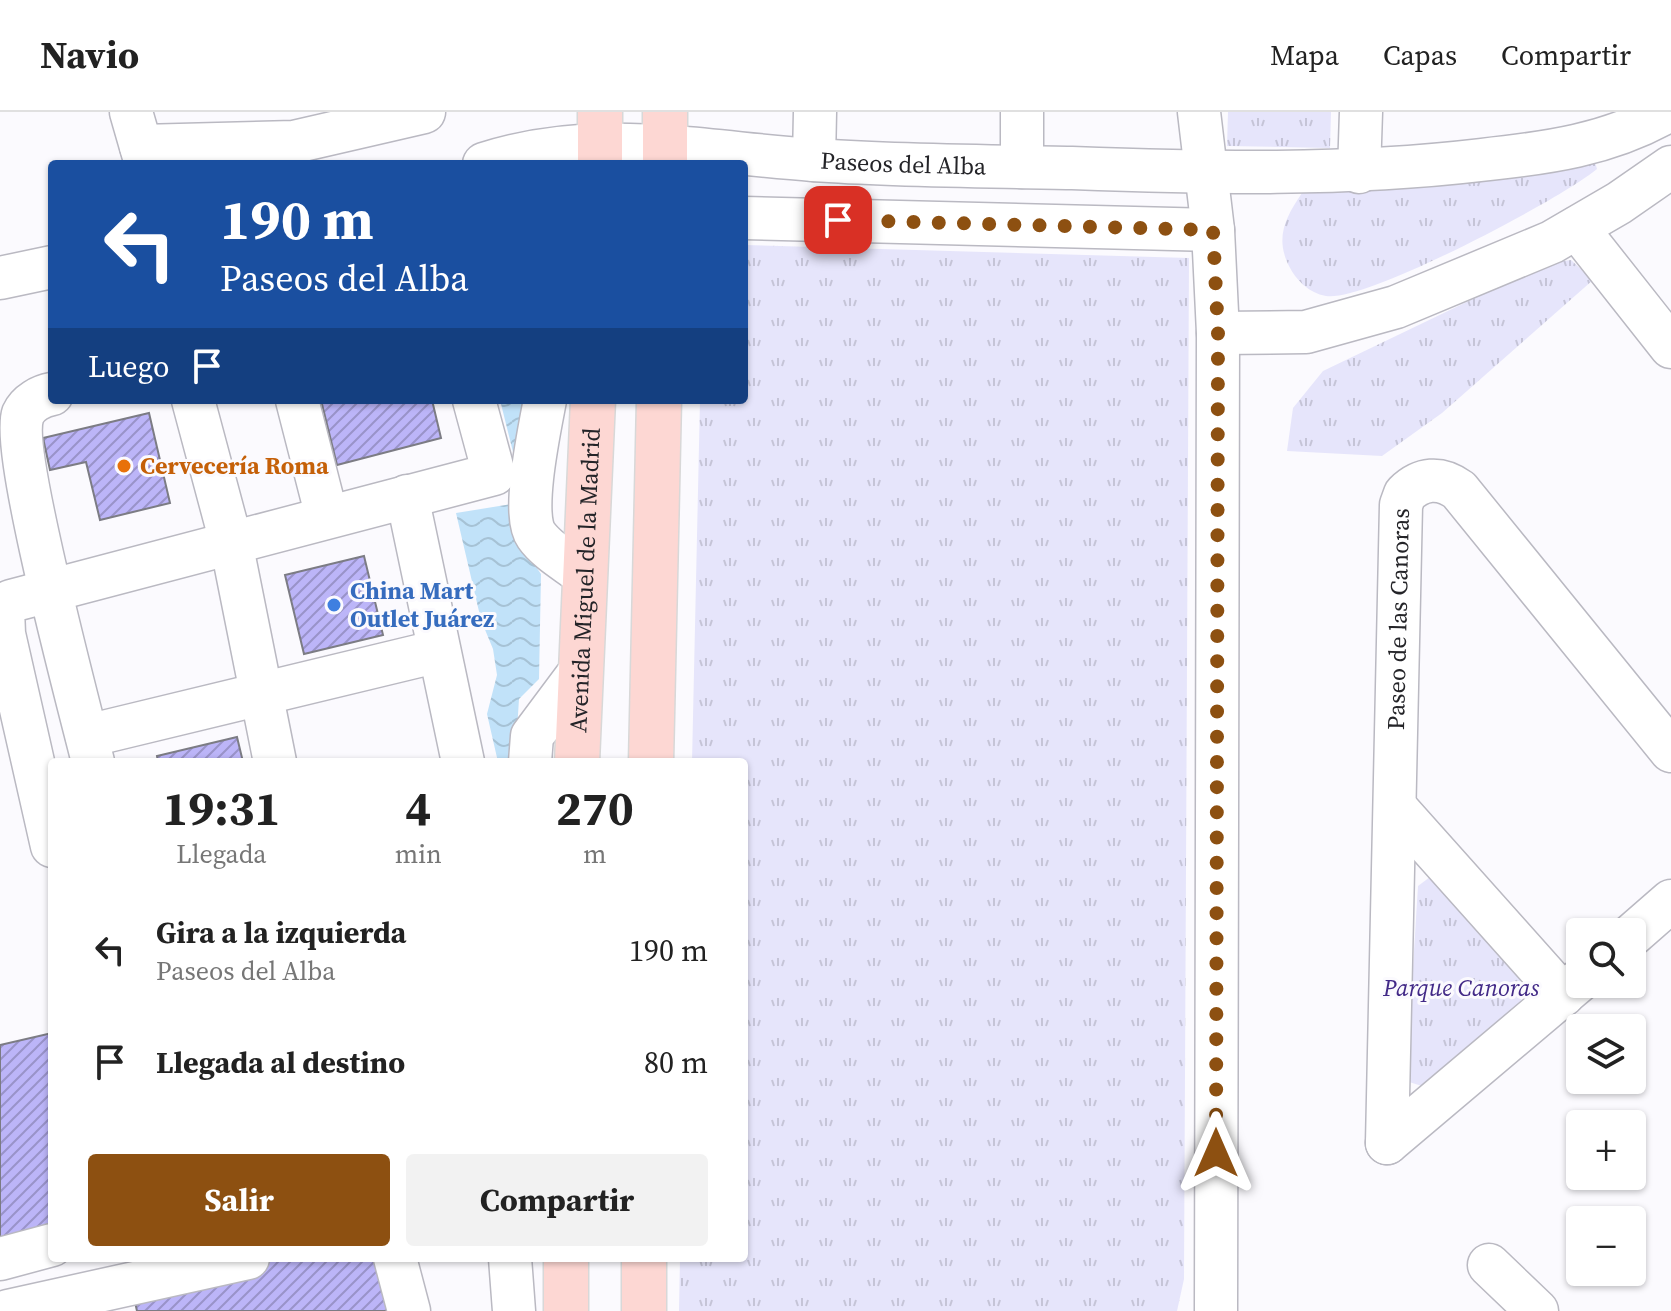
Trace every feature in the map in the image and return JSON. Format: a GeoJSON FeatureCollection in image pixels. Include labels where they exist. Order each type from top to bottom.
{"type":"FeatureCollection","features":[{"type":"Feature","properties":{"kind":"main road","name":"Avenida Miguel de la Madrid"},"geometry":{"type":"LineString","coordinates":[[577,758],[593,404]]}},
{"type":"Feature","properties":{"kind":"main road"},"geometry":{"type":"LineString","coordinates":[[651,758],[659,404]]}},
{"type":"Feature","properties":{"kind":"main road"},"geometry":{"type":"LineString","coordinates":[[566,1262],[566,1311]]}},
{"type":"Feature","properties":{"kind":"main road"},"geometry":{"type":"LineString","coordinates":[[644,1262],[644,1311]]}},
{"type":"Feature","properties":{"kind":"street"},"geometry":{"type":"LineString","coordinates":[[139,141],[294,142],[424,112]]}},
{"type":"Feature","properties":{"kind":"street"},"geometry":{"type":"LineString","coordinates":[[814,160],[815,112]]}},
{"type":"Feature","properties":{"kind":"street"},"geometry":{"type":"LineString","coordinates":[[1022,112],[1022,167]]}},
{"type":"Feature","properties":{"kind":"street"},"geometry":{"type":"LineString","coordinates":[[1199,112],[1213,230],[1218,333],[1216,1311]]}},
{"type":"Feature","properties":{"kind":"street"},"geometry":{"type":"LineString","coordinates":[[1359,172],[1361,112]]}},
{"type":"Feature","properties":{"kind":"street","name":"Paseos del Alba"},"geometry":{"type":"LineString","coordinates":[[497,160],[529,150],[600,139],[665,141],[814,160],[1208,173],[1359,172],[1506,157],[1666,112]]}},
{"type":"Feature","properties":{"kind":"street"},"geometry":{"type":"LineString","coordinates":[[1613,125],[1619,203]]}},
{"type":"Feature","properties":{"kind":"street"},"geometry":{"type":"LineString","coordinates":[[1218,333],[1272,335],[1348,323],[1512,260],[1577,228],[1671,167]]}},
{"type":"Feature","properties":{"kind":"street"},"geometry":{"type":"LineString","coordinates":[[748,218],[1213,230]]}},
{"type":"Feature","properties":{"kind":"street"},"geometry":{"type":"LineString","coordinates":[[1577,228],[1671,347]]}},
{"type":"Feature","properties":{"kind":"street"},"geometry":{"type":"LineString","coordinates":[[0,278],[48,268]]}},
{"type":"Feature","properties":{"kind":"street"},"geometry":{"type":"LineString","coordinates":[[48,396],[31,404],[24,414],[21,430],[30,492],[90,749],[260,695],[439,651]]}},
{"type":"Feature","properties":{"kind":"street"},"geometry":{"type":"LineString","coordinates":[[194,404],[231,542],[274,758]]}},
{"type":"Feature","properties":{"kind":"street"},"geometry":{"type":"LineString","coordinates":[[298,404],[327,517]]}},
{"type":"Feature","properties":{"kind":"street"},"geometry":{"type":"LineString","coordinates":[[476,404],[513,471],[531,527],[544,544],[584,575]]}},
{"type":"Feature","properties":{"kind":"street"},"geometry":{"type":"LineString","coordinates":[[513,471],[543,404]]}},
{"type":"Feature","properties":{"kind":"street"},"geometry":{"type":"LineString","coordinates":[[48,828],[2,621],[3,609],[11,601],[513,471]]}},
{"type":"Feature","properties":{"kind":"street","name":"Paseo de las Canoras"},"geometry":{"type":"LineString","coordinates":[[1566,992],[1387,1143],[1401,505],[1411,487],[1432,480],[1450,484],[1459,490],[1671,751]]}},
{"type":"Feature","properties":{"kind":"street"},"geometry":{"type":"LineString","coordinates":[[407,496],[462,758]]}},
{"type":"Feature","properties":{"kind":"street"},"geometry":{"type":"LineString","coordinates":[[530,758],[532,736],[579,673]]}},
{"type":"Feature","properties":{"kind":"street"},"geometry":{"type":"LineString","coordinates":[[1396,808],[1566,983]]}},
{"type":"Feature","properties":{"kind":"street"},"geometry":{"type":"LineString","coordinates":[[1646,923],[1671,901]]}},
{"type":"Feature","properties":{"kind":"street"},"geometry":{"type":"LineString","coordinates":[[0,1259],[48,1246]]}},
{"type":"Feature","properties":{"kind":"street"},"geometry":{"type":"LineString","coordinates":[[8,1311],[94,1302],[234,1262]]}},
{"type":"Feature","properties":{"kind":"street"},"geometry":{"type":"LineString","coordinates":[[396,1262],[409,1311]]}},
{"type":"Feature","properties":{"kind":"street"},"geometry":{"type":"LineString","coordinates":[[510,1262],[514,1311]]}},
{"type":"Feature","properties":{"kind":"street"},"geometry":{"type":"LineString","coordinates":[[1489,1265],[1537,1311]]}},
{"type":"Feature","properties":{"kind":"green space"},"geometry":{"type":"Polygon","coordinates":[[[1228,112],[1331,112],[1330,148],[1227,146],[1228,112]]]}},
{"type":"Feature","properties":{"kind":"green space"},"geometry":{"type":"Polygon","coordinates":[[[1593,155],[1597,169],[1546,202],[1420,267],[1347,294],[1326,296],[1309,289],[1299,281],[1285,256],[1284,228],[1302,193],[1343,184],[1593,155]]]}},
{"type":"Feature","properties":{"kind":"green space"},"geometry":{"type":"Polygon","coordinates":[[[748,245],[1189,258],[1184,1279],[1177,1311],[679,1311],[680,1262],[748,1262],[748,758],[692,758],[700,404],[748,404],[748,245]]]}},
{"type":"Feature","properties":{"kind":"green space"},"geometry":{"type":"Polygon","coordinates":[[[1571,260],[1593,280],[1442,413],[1382,456],[1287,451],[1293,408],[1323,371],[1548,263],[1571,260]]]}},
{"type":"Feature","properties":{"kind":"green space","name":"Parque Canoras"},"geometry":{"type":"Polygon","coordinates":[[[1434,874],[1524,985],[1521,1001],[1425,1087],[1406,1081],[1418,886],[1434,874]]]}},
{"type":"Feature","properties":{"kind":"water"},"geometry":{"type":"Polygon","coordinates":[[[501,404],[528,404],[525,454],[513,452],[501,404]]]}},
{"type":"Feature","properties":{"kind":"water"},"geometry":{"type":"Polygon","coordinates":[[[512,504],[523,548],[541,574],[539,679],[519,699],[515,758],[497,758],[487,714],[497,675],[493,649],[481,620],[456,513],[512,504]]]}},
{"type":"Feature","properties":{"kind":"building"},"geometry":{"type":"Polygon","coordinates":[[[322,404],[433,404],[441,438],[337,465],[322,404]]]}},
{"type":"Feature","properties":{"kind":"building","name":"Cervecería Roma"},"geometry":{"type":"Polygon","coordinates":[[[149,413],[170,503],[100,520],[86,462],[50,470],[43,438],[149,413]]]}},
{"type":"Feature","properties":{"kind":"building","name":"China Mart Outlet Juárez"},"geometry":{"type":"Polygon","coordinates":[[[364,556],[383,635],[304,654],[285,575],[364,556]]]}},
{"type":"Feature","properties":{"kind":"building"},"geometry":{"type":"Polygon","coordinates":[[[237,737],[242,758],[157,758],[237,737]]]}},
{"type":"Feature","properties":{"kind":"building"},"geometry":{"type":"Polygon","coordinates":[[[48,1034],[48,1227],[0,1238],[0,1045],[48,1034]]]}},
{"type":"Feature","properties":{"kind":"building"},"geometry":{"type":"Polygon","coordinates":[[[251,1262],[385,1262],[395,1311],[137,1311],[132,1289],[251,1262]]]}},
{"type":"Feature","properties":{"kind":"place","name":"Cervecería Roma"},"geometry":{"type":"Point","coordinates":[124,466]}},
{"type":"Feature","properties":{"kind":"place","name":"China Mart Outlet Juárez"},"geometry":{"type":"Point","coordinates":[334,605]}},
{"type":"Feature","properties":{"kind":"route"},"geometry":{"type":"LineString","coordinates":[[838,220],[1213,230],[1218,333],[1216,1153]]}}]}
